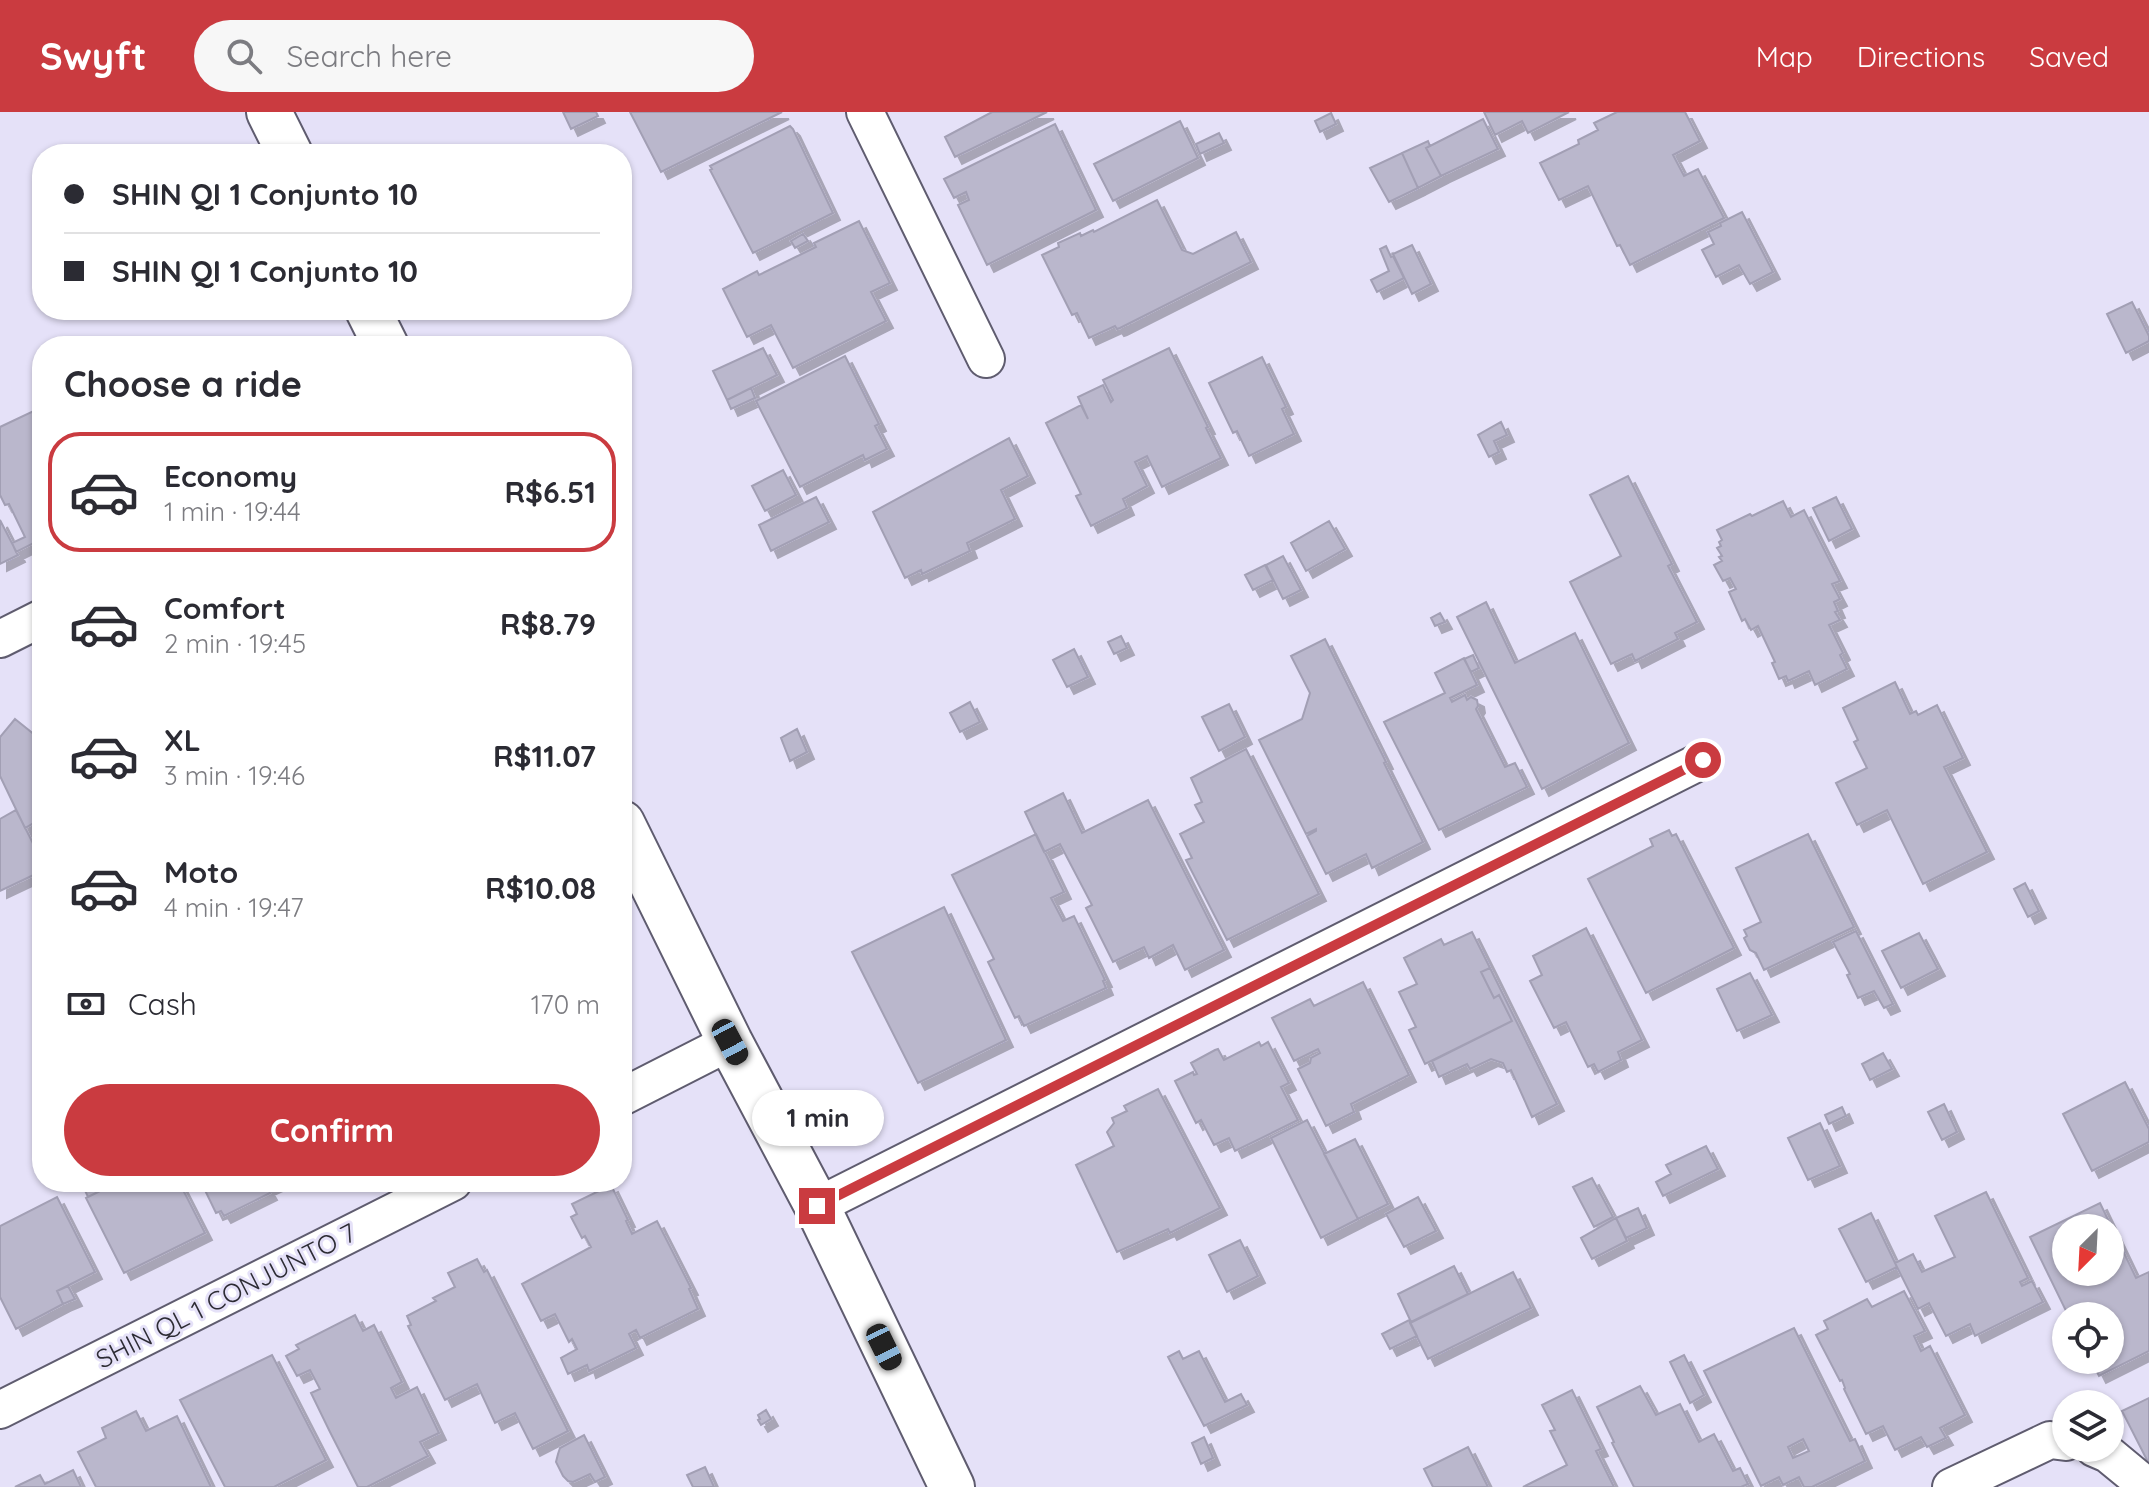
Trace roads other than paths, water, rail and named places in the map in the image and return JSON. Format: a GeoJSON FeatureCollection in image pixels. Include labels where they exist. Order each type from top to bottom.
{"type":"FeatureCollection","features":[{"type":"Feature","properties":{"kind":"street"},"geometry":{"type":"LineString","coordinates":[[269,112],[285,144]]}},
{"type":"Feature","properties":{"kind":"street"},"geometry":{"type":"LineString","coordinates":[[865,112],[986,359]]}},
{"type":"Feature","properties":{"kind":"street"},"geometry":{"type":"LineString","coordinates":[[0,639],[32,623]]}},
{"type":"Feature","properties":{"kind":"street"},"geometry":{"type":"LineString","coordinates":[[817,1206],[1703,760]]}},
{"type":"Feature","properties":{"kind":"street"},"geometry":{"type":"LineString","coordinates":[[632,843],[730,1042],[817,1206],[952,1487]]}},
{"type":"Feature","properties":{"kind":"street"},"geometry":{"type":"LineString","coordinates":[[632,1092],[730,1042]]}},
{"type":"Feature","properties":{"kind":"street","name":"SHIN QL 1 CONJUNTO 7"},"geometry":{"type":"LineString","coordinates":[[0,1410],[433,1192]]}},
{"type":"Feature","properties":{"kind":"street"},"geometry":{"type":"LineString","coordinates":[[1951,1487],[2052,1440]]}},
{"type":"Feature","properties":{"kind":"street"},"geometry":{"type":"LineString","coordinates":[[2118,1462],[2148,1487]]}}]}
